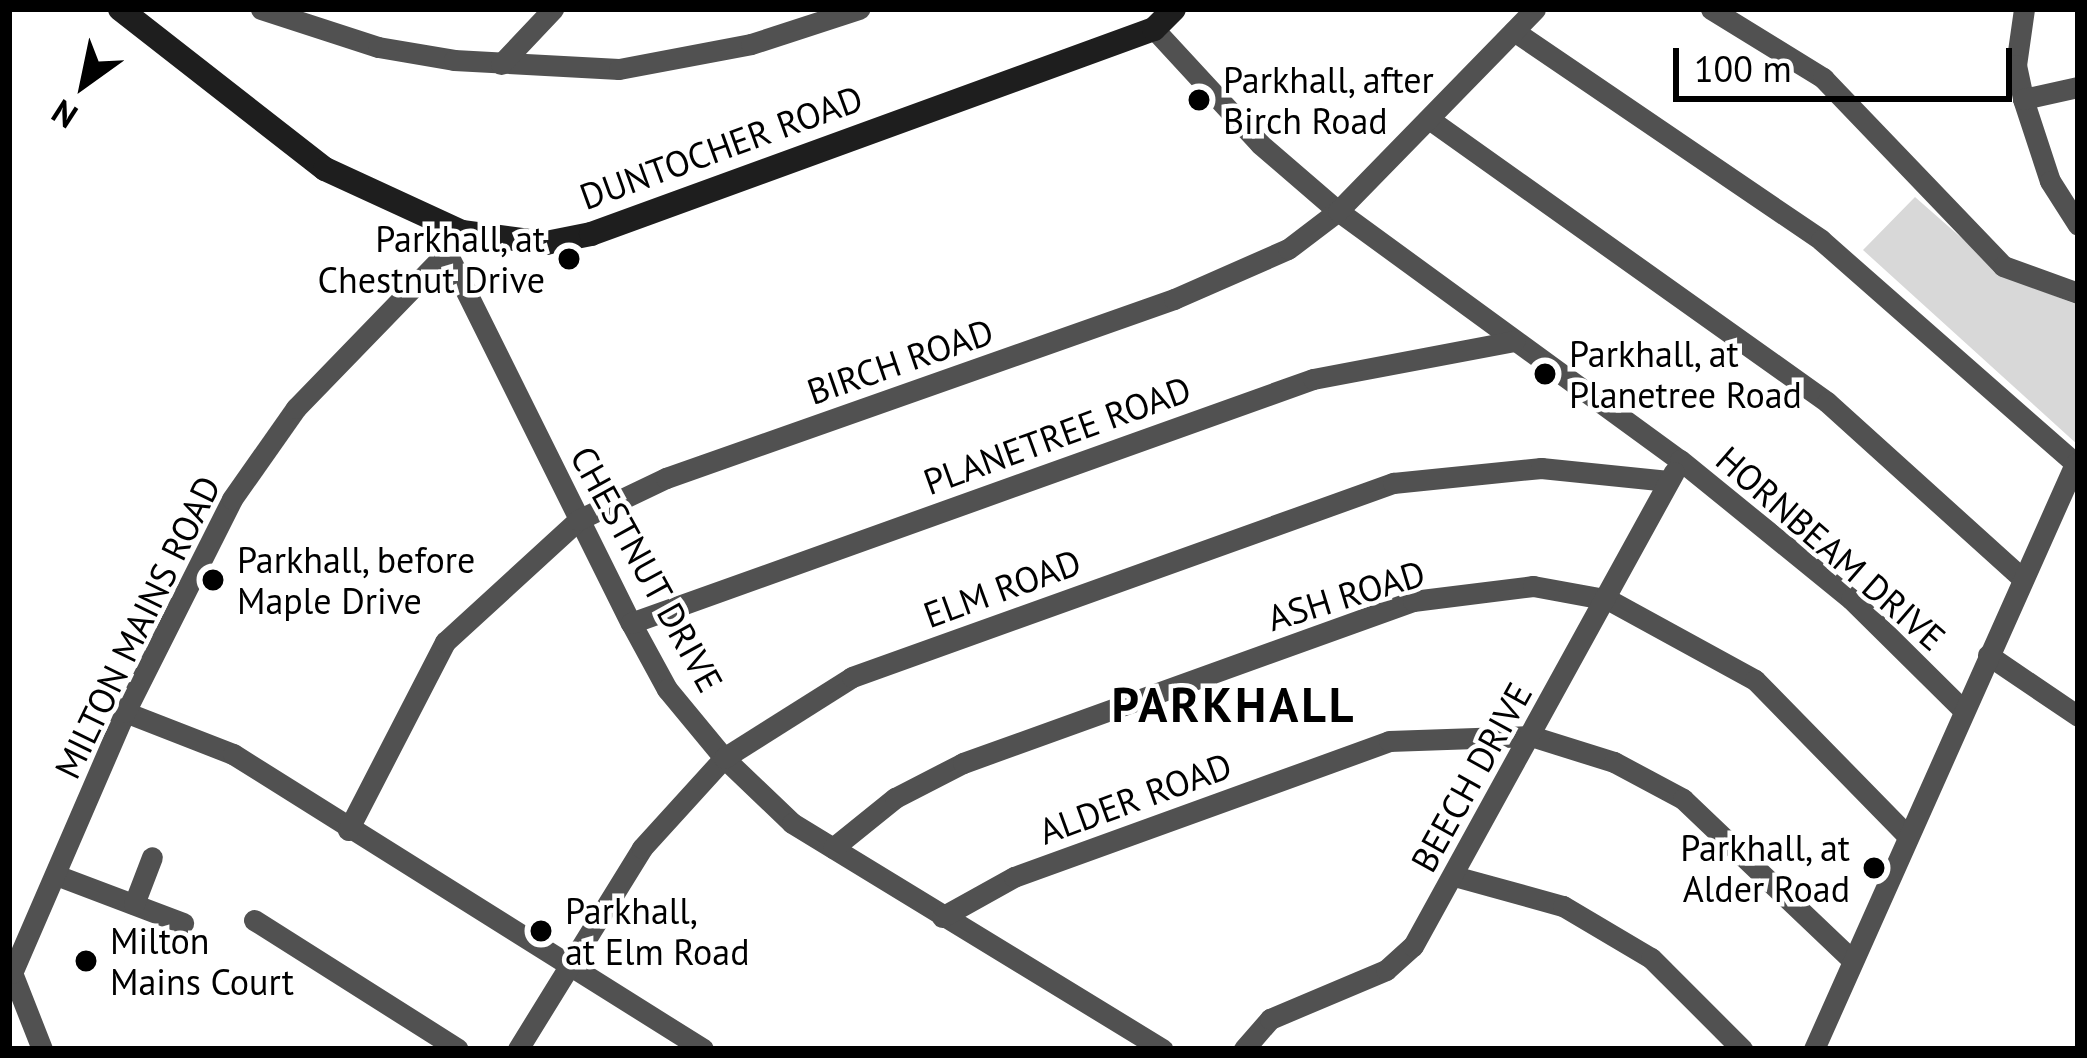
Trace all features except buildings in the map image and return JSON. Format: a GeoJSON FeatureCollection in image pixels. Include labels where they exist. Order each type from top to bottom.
{"type":"FeatureCollection","features":[{"type":"Feature","properties":{"kind":"main road","name":"DUNTOCHER ROAD"},"geometry":{"type":"LineString","coordinates":[[120,9],[325,170],[462,232],[546,243],[591,234],[1154,29],[1174,9]]}},
{"type":"Feature","properties":{"kind":"street"},"geometry":{"type":"LineString","coordinates":[[261,9],[378,47],[501,64],[619,69],[752,44],[859,9]]}},
{"type":"Feature","properties":{"kind":"street"},"geometry":{"type":"LineString","coordinates":[[501,64],[553,9]]}},
{"type":"Feature","properties":{"kind":"street","name":"BIRCH ROAD"},"geometry":{"type":"LineString","coordinates":[[348,830],[445,642],[578,520],[667,478],[1174,299],[1288,249],[1338,211],[1535,9]]}},
{"type":"Feature","properties":{"kind":"street"},"geometry":{"type":"LineString","coordinates":[[1711,9],[1823,78],[2003,266],[2078,293]]}},
{"type":"Feature","properties":{"kind":"street"},"geometry":{"type":"LineString","coordinates":[[2024,9],[2016,65],[2023,99],[2050,182],[2078,225]]}},
{"type":"Feature","properties":{"kind":"street","name":"HORNBEAM DRIVE"},"geometry":{"type":"LineString","coordinates":[[1154,29],[1260,144],[1338,211],[1680,460],[1851,599],[1963,710]]}},
{"type":"Feature","properties":{"kind":"street"},"geometry":{"type":"LineString","coordinates":[[1514,32],[1821,240],[2077,465],[2022,578],[1814,1049]]}},
{"type":"Feature","properties":{"kind":"street"},"geometry":{"type":"LineString","coordinates":[[2023,99],[2078,87]]}},
{"type":"Feature","properties":{"kind":"street"},"geometry":{"type":"LineString","coordinates":[[1429,119],[1827,402],[2022,578]]}},
{"type":"Feature","properties":{"kind":"street","name":"MILTON MAINS ROAD"},"geometry":{"type":"LineString","coordinates":[[42,1049],[12,973],[125,712],[232,499],[296,408],[448,255],[462,232]]}},
{"type":"Feature","properties":{"kind":"street","name":"CHESTNUT DRIVE"},"geometry":{"type":"LineString","coordinates":[[448,255],[631,623],[667,688],[724,758],[792,823],[1162,1049]]}},
{"type":"Feature","properties":{"kind":"street","name":"PLANETREE ROAD"},"geometry":{"type":"LineString","coordinates":[[631,623],[1313,379],[1514,341]]}},
{"type":"Feature","properties":{"kind":"street","name":"BEECH DRIVE"},"geometry":{"type":"LineString","coordinates":[[1244,1049],[1270,1018],[1386,970],[1412,946],[1609,600],[1680,460]]}},
{"type":"Feature","properties":{"kind":"street","name":"ELM ROAD"},"geometry":{"type":"LineString","coordinates":[[518,1049],[643,848],[724,758],[852,677],[1394,483],[1541,468],[1668,481]]}},
{"type":"Feature","properties":{"kind":"street","name":"ASH ROAD"},"geometry":{"type":"LineString","coordinates":[[833,848],[895,798],[963,763],[1413,602],[1534,586],[1609,600],[1755,680],[1907,835]]}},
{"type":"Feature","properties":{"kind":"street"},"geometry":{"type":"LineString","coordinates":[[1988,655],[2078,716]]}},
{"type":"Feature","properties":{"kind":"street"},"geometry":{"type":"LineString","coordinates":[[125,712],[233,754],[703,1049]]}},
{"type":"Feature","properties":{"kind":"street","name":"ALDER ROAD"},"geometry":{"type":"LineString","coordinates":[[942,917],[1014,877],[1389,741],[1531,736],[1614,762],[1683,799],[1852,960]]}},
{"type":"Feature","properties":{"kind":"street"},"geometry":{"type":"LineString","coordinates":[[134,904],[152,857]]}},
{"type":"Feature","properties":{"kind":"street"},"geometry":{"type":"LineString","coordinates":[[56,875],[183,923]]}},
{"type":"Feature","properties":{"kind":"street"},"geometry":{"type":"LineString","coordinates":[[1454,876],[1581,916],[1651,958],[1742,1049]]}},
{"type":"Feature","properties":{"kind":"street"},"geometry":{"type":"LineString","coordinates":[[254,920],[458,1049]]}},
{"type":"Feature","properties":{"kind":"shaded area"},"geometry":{"type":"Polygon","coordinates":[[[1915,197],[2006,277],[2078,305],[2078,445],[1863,250],[1915,197]]]}},
{"type":"Feature","properties":{"kind":"place","name":"Parkhall, after Birch Road"},"geometry":{"type":"Point","coordinates":[1199,100]}},
{"type":"Feature","properties":{"kind":"place","name":"Parkhall, at Chestnut Drive"},"geometry":{"type":"Point","coordinates":[569,259]}},
{"type":"Feature","properties":{"kind":"place","name":"Parkhall, at Planetree Road"},"geometry":{"type":"Point","coordinates":[1545,374]}},
{"type":"Feature","properties":{"kind":"place","name":"Parkhall, before Maple Drive"},"geometry":{"type":"Point","coordinates":[213,580]}},
{"type":"Feature","properties":{"kind":"place","name":"Parkhall, at Alder Road"},"geometry":{"type":"Point","coordinates":[1874,868]}},
{"type":"Feature","properties":{"kind":"place","name":"Parkhall, at Elm Road"},"geometry":{"type":"Point","coordinates":[541,931]}},
{"type":"Feature","properties":{"kind":"place","name":"Milton Mains Court"},"geometry":{"type":"Point","coordinates":[86,961]}},
{"type":"Feature","properties":{"kind":"district","name":"PARKHALL"},"geometry":{"type":"Point","coordinates":[1234,705]}}]}
